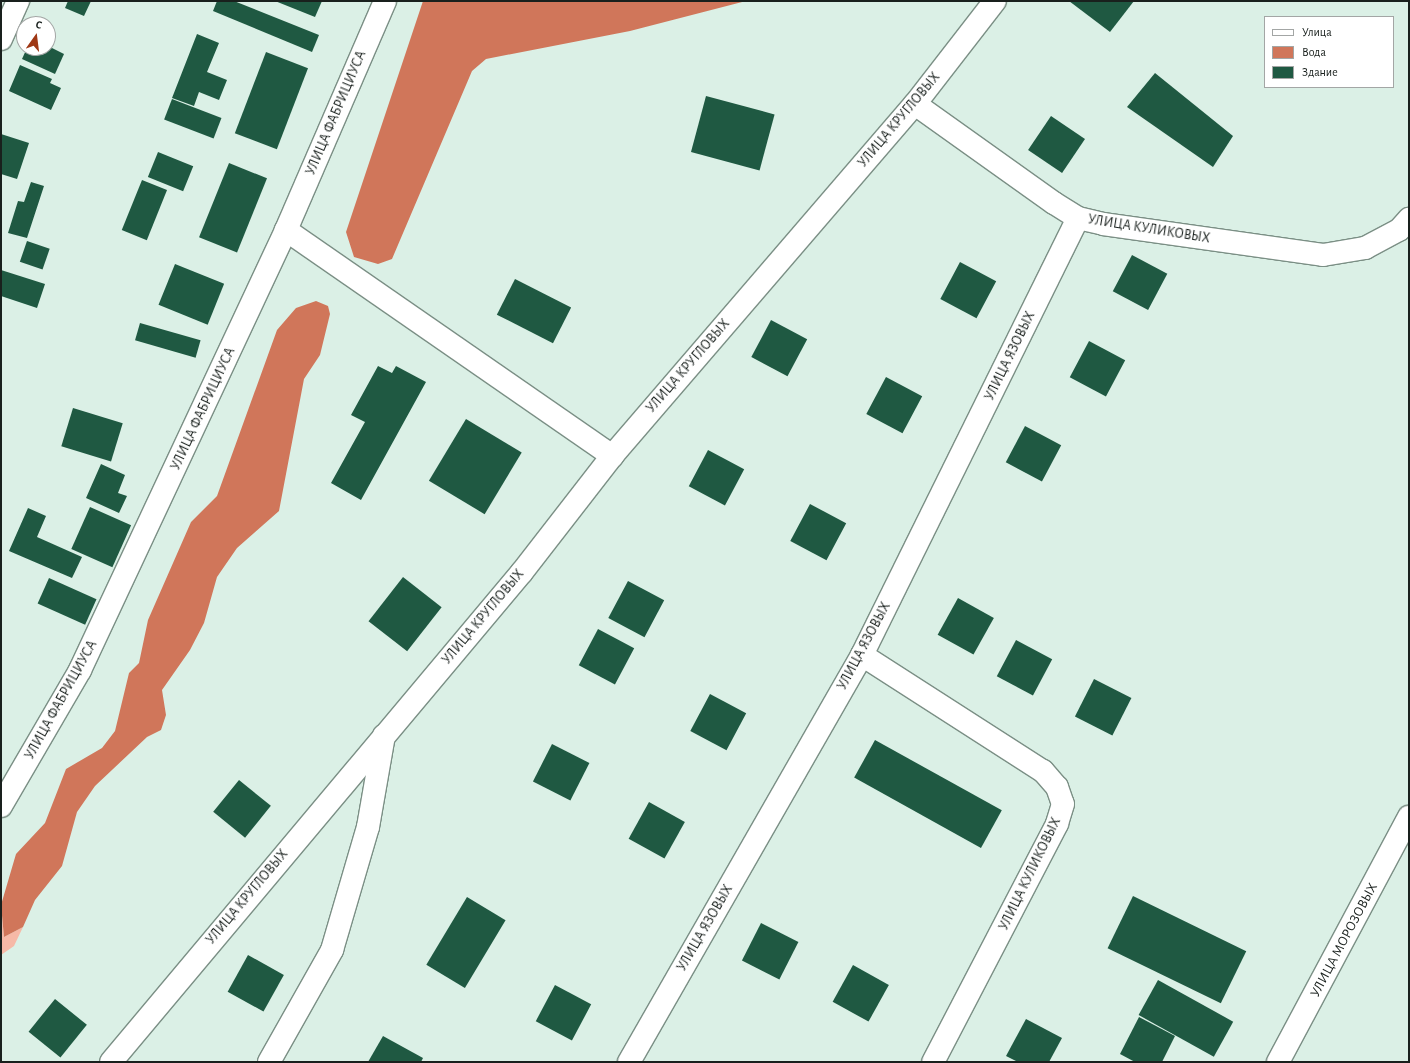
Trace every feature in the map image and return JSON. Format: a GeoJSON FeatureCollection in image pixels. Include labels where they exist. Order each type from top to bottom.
{"type":"FeatureCollection","features":[{"type":"Feature","properties":{"kind":"street"},"geometry":{"type":"LineString","coordinates":[[1,39],[18,1]]}},
{"type":"Feature","properties":{"kind":"street","name":"УЛИЦА ФАБРИЦИУСА"},"geometry":{"type":"LineString","coordinates":[[1,806],[80,670],[286,230],[385,1]]}},
{"type":"Feature","properties":{"kind":"street","name":"УЛИЦА КРУГЛОВЫХ"},"geometry":{"type":"LineString","coordinates":[[112,1062],[384,734],[522,572],[612,456],[915,104],[995,1]]}},
{"type":"Feature","properties":{"kind":"street","name":"УЛИЦА КУЛИКОВЫХ"},"geometry":{"type":"LineString","coordinates":[[915,104],[1078,218],[1103,224],[1323,255],[1365,248],[1399,230],[1409,219]]}},
{"type":"Feature","properties":{"kind":"street","name":"УЛИЦА ЯЗОВЫХ"},"geometry":{"type":"LineString","coordinates":[[629,1062],[862,655],[1078,218]]}},
{"type":"Feature","properties":{"kind":"street"},"geometry":{"type":"LineString","coordinates":[[286,230],[612,456]]}},
{"type":"Feature","properties":{"kind":"street","name":"УЛИЦА КУЛИКОВЫХ"},"geometry":{"type":"LineString","coordinates":[[862,655],[1043,771],[1057,787],[1063,804],[1057,824],[933,1062]]}},
{"type":"Feature","properties":{"kind":"street"},"geometry":{"type":"LineString","coordinates":[[268,1062],[332,950],[368,828],[384,734]]}},
{"type":"Feature","properties":{"kind":"street","name":"УЛИЦА МОРОЗОВЫХ"},"geometry":{"type":"LineString","coordinates":[[1278,1062],[1409,817]]}},
{"type":"Feature","properties":{"kind":"shaded area"},"geometry":{"type":"Polygon","coordinates":[[[1,906],[4,937],[23,927],[14,946],[1,955],[1,906]]]}},
{"type":"Feature","properties":{"kind":"water"},"geometry":{"type":"Polygon","coordinates":[[[423,1],[746,1],[630,31],[486,59],[472,71],[392,259],[378,264],[354,257],[346,232],[423,1]]]}},
{"type":"Feature","properties":{"kind":"water"},"geometry":{"type":"Polygon","coordinates":[[[316,301],[328,306],[330,314],[320,355],[304,379],[279,511],[237,548],[217,577],[204,623],[190,650],[162,690],[166,715],[161,730],[147,737],[95,786],[77,812],[62,866],[35,900],[23,927],[4,937],[1,905],[16,854],[45,823],[66,769],[102,748],[115,731],[129,673],[139,663],[148,620],[191,522],[217,496],[277,330],[296,308],[316,301]]]}},
{"type":"Feature","properties":{"kind":"building"},"geometry":{"type":"Polygon","coordinates":[[[68,1],[91,1],[84,16],[65,8],[68,1]]]}},
{"type":"Feature","properties":{"kind":"building"},"geometry":{"type":"Polygon","coordinates":[[[217,1],[234,1],[319,35],[312,52],[213,11],[217,1]]]}},
{"type":"Feature","properties":{"kind":"building"},"geometry":{"type":"Polygon","coordinates":[[[275,1],[322,1],[315,17],[275,1]]]}},
{"type":"Feature","properties":{"kind":"building"},"geometry":{"type":"Polygon","coordinates":[[[1069,1],[1134,1],[1110,32],[1069,1]]]}},
{"type":"Feature","properties":{"kind":"building"},"geometry":{"type":"Polygon","coordinates":[[[197,34],[219,43],[207,72],[227,80],[219,100],[199,92],[194,106],[172,98],[197,34]]]}},
{"type":"Feature","properties":{"kind":"building"},"geometry":{"type":"Polygon","coordinates":[[[56,50],[64,54],[55,74],[22,59],[23,56],[56,56],[56,50]]]}},
{"type":"Feature","properties":{"kind":"building"},"geometry":{"type":"Polygon","coordinates":[[[266,52],[308,68],[277,149],[235,133],[266,52]]]}},
{"type":"Feature","properties":{"kind":"building"},"geometry":{"type":"Polygon","coordinates":[[[20,65],[52,79],[50,83],[61,88],[51,110],[9,91],[20,65]]]}},
{"type":"Feature","properties":{"kind":"building"},"geometry":{"type":"Polygon","coordinates":[[[1155,73],[1233,136],[1213,167],[1127,107],[1155,73]]]}},
{"type":"Feature","properties":{"kind":"building"},"geometry":{"type":"Polygon","coordinates":[[[706,96],[775,114],[760,170],[691,152],[706,96]]]}},
{"type":"Feature","properties":{"kind":"building"},"geometry":{"type":"Polygon","coordinates":[[[172,99],[221,118],[214,139],[164,120],[172,99]]]}},
{"type":"Feature","properties":{"kind":"building"},"geometry":{"type":"Polygon","coordinates":[[[1051,116],[1085,139],[1062,173],[1028,150],[1051,116]]]}},
{"type":"Feature","properties":{"kind":"building"},"geometry":{"type":"Polygon","coordinates":[[[1,134],[29,143],[17,179],[1,174],[1,134]]]}},
{"type":"Feature","properties":{"kind":"building"},"geometry":{"type":"Polygon","coordinates":[[[158,152],[193,166],[183,191],[148,177],[158,152]]]}},
{"type":"Feature","properties":{"kind":"building"},"geometry":{"type":"Polygon","coordinates":[[[229,163],[267,178],[237,253],[199,237],[229,163]]]}},
{"type":"Feature","properties":{"kind":"building"},"geometry":{"type":"Polygon","coordinates":[[[142,180],[167,190],[147,240],[122,230],[142,180]]]}},
{"type":"Feature","properties":{"kind":"building"},"geometry":{"type":"Polygon","coordinates":[[[31,182],[44,186],[27,238],[8,233],[18,201],[24,202],[31,182]]]}},
{"type":"Feature","properties":{"kind":"building"},"geometry":{"type":"Polygon","coordinates":[[[27,241],[50,249],[43,270],[20,262],[27,241]]]}},
{"type":"Feature","properties":{"kind":"building"},"geometry":{"type":"Polygon","coordinates":[[[1132,255],[1167,274],[1148,310],[1113,291],[1132,255]]]}},
{"type":"Feature","properties":{"kind":"building"},"geometry":{"type":"Polygon","coordinates":[[[960,262],[996,281],[976,318],[940,299],[960,262]]]}},
{"type":"Feature","properties":{"kind":"building"},"geometry":{"type":"Polygon","coordinates":[[[175,264],[224,284],[208,325],[159,305],[175,264]]]}},
{"type":"Feature","properties":{"kind":"building"},"geometry":{"type":"Polygon","coordinates":[[[1,270],[45,284],[37,308],[1,296],[1,270]]]}},
{"type":"Feature","properties":{"kind":"building"},"geometry":{"type":"Polygon","coordinates":[[[515,279],[571,308],[553,343],[497,315],[515,279]]]}},
{"type":"Feature","properties":{"kind":"building"},"geometry":{"type":"Polygon","coordinates":[[[771,320],[807,339],[787,376],[751,357],[771,320]]]}},
{"type":"Feature","properties":{"kind":"building"},"geometry":{"type":"Polygon","coordinates":[[[140,323],[201,340],[196,358],[135,340],[140,323]]]}},
{"type":"Feature","properties":{"kind":"building"},"geometry":{"type":"Polygon","coordinates":[[[1089,341],[1125,360],[1106,396],[1070,377],[1089,341]]]}},
{"type":"Feature","properties":{"kind":"building"},"geometry":{"type":"Polygon","coordinates":[[[378,366],[392,373],[396,366],[426,382],[361,500],[331,483],[365,422],[351,415],[378,366]]]}},
{"type":"Feature","properties":{"kind":"building"},"geometry":{"type":"Polygon","coordinates":[[[886,377],[922,396],[902,433],[866,414],[886,377]]]}},
{"type":"Feature","properties":{"kind":"building"},"geometry":{"type":"Polygon","coordinates":[[[73,408],[123,423],[111,461],[61,446],[73,408]]]}},
{"type":"Feature","properties":{"kind":"building"},"geometry":{"type":"Polygon","coordinates":[[[466,419],[522,452],[485,514],[429,481],[466,419]]]}},
{"type":"Feature","properties":{"kind":"building"},"geometry":{"type":"Polygon","coordinates":[[[1025,426],[1061,445],[1042,481],[1006,462],[1025,426]]]}},
{"type":"Feature","properties":{"kind":"building"},"geometry":{"type":"Polygon","coordinates":[[[708,450],[744,469],[725,505],[689,486],[708,450]]]}},
{"type":"Feature","properties":{"kind":"building"},"geometry":{"type":"Polygon","coordinates":[[[101,464],[125,475],[118,493],[127,496],[119,513],[86,498],[101,464]]]}},
{"type":"Feature","properties":{"kind":"building"},"geometry":{"type":"Polygon","coordinates":[[[810,504],[846,523],[826,560],[790,541],[810,504]]]}},
{"type":"Feature","properties":{"kind":"building"},"geometry":{"type":"Polygon","coordinates":[[[90,507],[131,525],[112,567],[71,549],[90,507]]]}},
{"type":"Feature","properties":{"kind":"building"},"geometry":{"type":"Polygon","coordinates":[[[28,508],[46,516],[37,537],[82,557],[72,578],[9,551],[28,508]]]}},
{"type":"Feature","properties":{"kind":"building"},"geometry":{"type":"Polygon","coordinates":[[[403,577],[442,607],[407,651],[369,621],[403,577]]]}},
{"type":"Feature","properties":{"kind":"building"},"geometry":{"type":"Polygon","coordinates":[[[49,578],[97,599],[85,625],[38,604],[49,578]]]}},
{"type":"Feature","properties":{"kind":"building"},"geometry":{"type":"Polygon","coordinates":[[[628,581],[664,600],[644,637],[608,618],[628,581]]]}},
{"type":"Feature","properties":{"kind":"building"},"geometry":{"type":"Polygon","coordinates":[[[958,598],[994,618],[973,655],[938,635],[958,598]]]}},
{"type":"Feature","properties":{"kind":"building"},"geometry":{"type":"Polygon","coordinates":[[[598,629],[634,648],[615,684],[579,665],[598,629]]]}},
{"type":"Feature","properties":{"kind":"building"},"geometry":{"type":"Polygon","coordinates":[[[1016,640],[1052,659],[1033,695],[997,676],[1016,640]]]}},
{"type":"Feature","properties":{"kind":"building"},"geometry":{"type":"Polygon","coordinates":[[[1094,679],[1131,698],[1112,735],[1075,716],[1094,679]]]}},
{"type":"Feature","properties":{"kind":"building"},"geometry":{"type":"Polygon","coordinates":[[[710,694],[746,713],[726,750],[690,731],[710,694]]]}},
{"type":"Feature","properties":{"kind":"building"},"geometry":{"type":"Polygon","coordinates":[[[875,740],[1002,810],[981,848],[854,778],[875,740]]]}},
{"type":"Feature","properties":{"kind":"building"},"geometry":{"type":"Polygon","coordinates":[[[552,744],[589,763],[570,800],[533,781],[552,744]]]}},
{"type":"Feature","properties":{"kind":"building"},"geometry":{"type":"Polygon","coordinates":[[[239,780],[271,806],[245,838],[213,812],[239,780]]]}},
{"type":"Feature","properties":{"kind":"building"},"geometry":{"type":"Polygon","coordinates":[[[649,802],[685,822],[664,859],[629,839],[649,802]]]}},
{"type":"Feature","properties":{"kind":"building"},"geometry":{"type":"Polygon","coordinates":[[[1133,896],[1246,951],[1221,1003],[1108,948],[1133,896]]]}},
{"type":"Feature","properties":{"kind":"building"},"geometry":{"type":"Polygon","coordinates":[[[467,897],[506,920],[465,988],[426,965],[467,897]]]}},
{"type":"Feature","properties":{"kind":"building"},"geometry":{"type":"Polygon","coordinates":[[[761,923],[798,942],[779,979],[742,960],[761,923]]]}},
{"type":"Feature","properties":{"kind":"building"},"geometry":{"type":"Polygon","coordinates":[[[248,955],[284,975],[263,1012],[228,992],[248,955]]]}},
{"type":"Feature","properties":{"kind":"building"},"geometry":{"type":"Polygon","coordinates":[[[853,965],[889,985],[868,1022],[833,1002],[853,965]]]}},
{"type":"Feature","properties":{"kind":"building"},"geometry":{"type":"Polygon","coordinates":[[[1158,980],[1233,1022],[1214,1057],[1139,1015],[1158,980]]]}},
{"type":"Feature","properties":{"kind":"building"},"geometry":{"type":"Polygon","coordinates":[[[555,985],[591,1004],[572,1040],[536,1021],[555,985]]]}},
{"type":"Feature","properties":{"kind":"building"},"geometry":{"type":"Polygon","coordinates":[[[55,999],[87,1025],[60,1057],[29,1032],[55,999]]]}},
{"type":"Feature","properties":{"kind":"building"},"geometry":{"type":"Polygon","coordinates":[[[1139,1017],[1175,1036],[1162,1062],[1135,1062],[1120,1054],[1139,1017]]]}},
{"type":"Feature","properties":{"kind":"building"},"geometry":{"type":"Polygon","coordinates":[[[1026,1019],[1062,1038],[1049,1062],[1018,1062],[1006,1056],[1026,1019]]]}},
{"type":"Feature","properties":{"kind":"building"},"geometry":{"type":"Polygon","coordinates":[[[383,1036],[423,1058],[421,1062],[368,1062],[383,1036]]]}}]}
